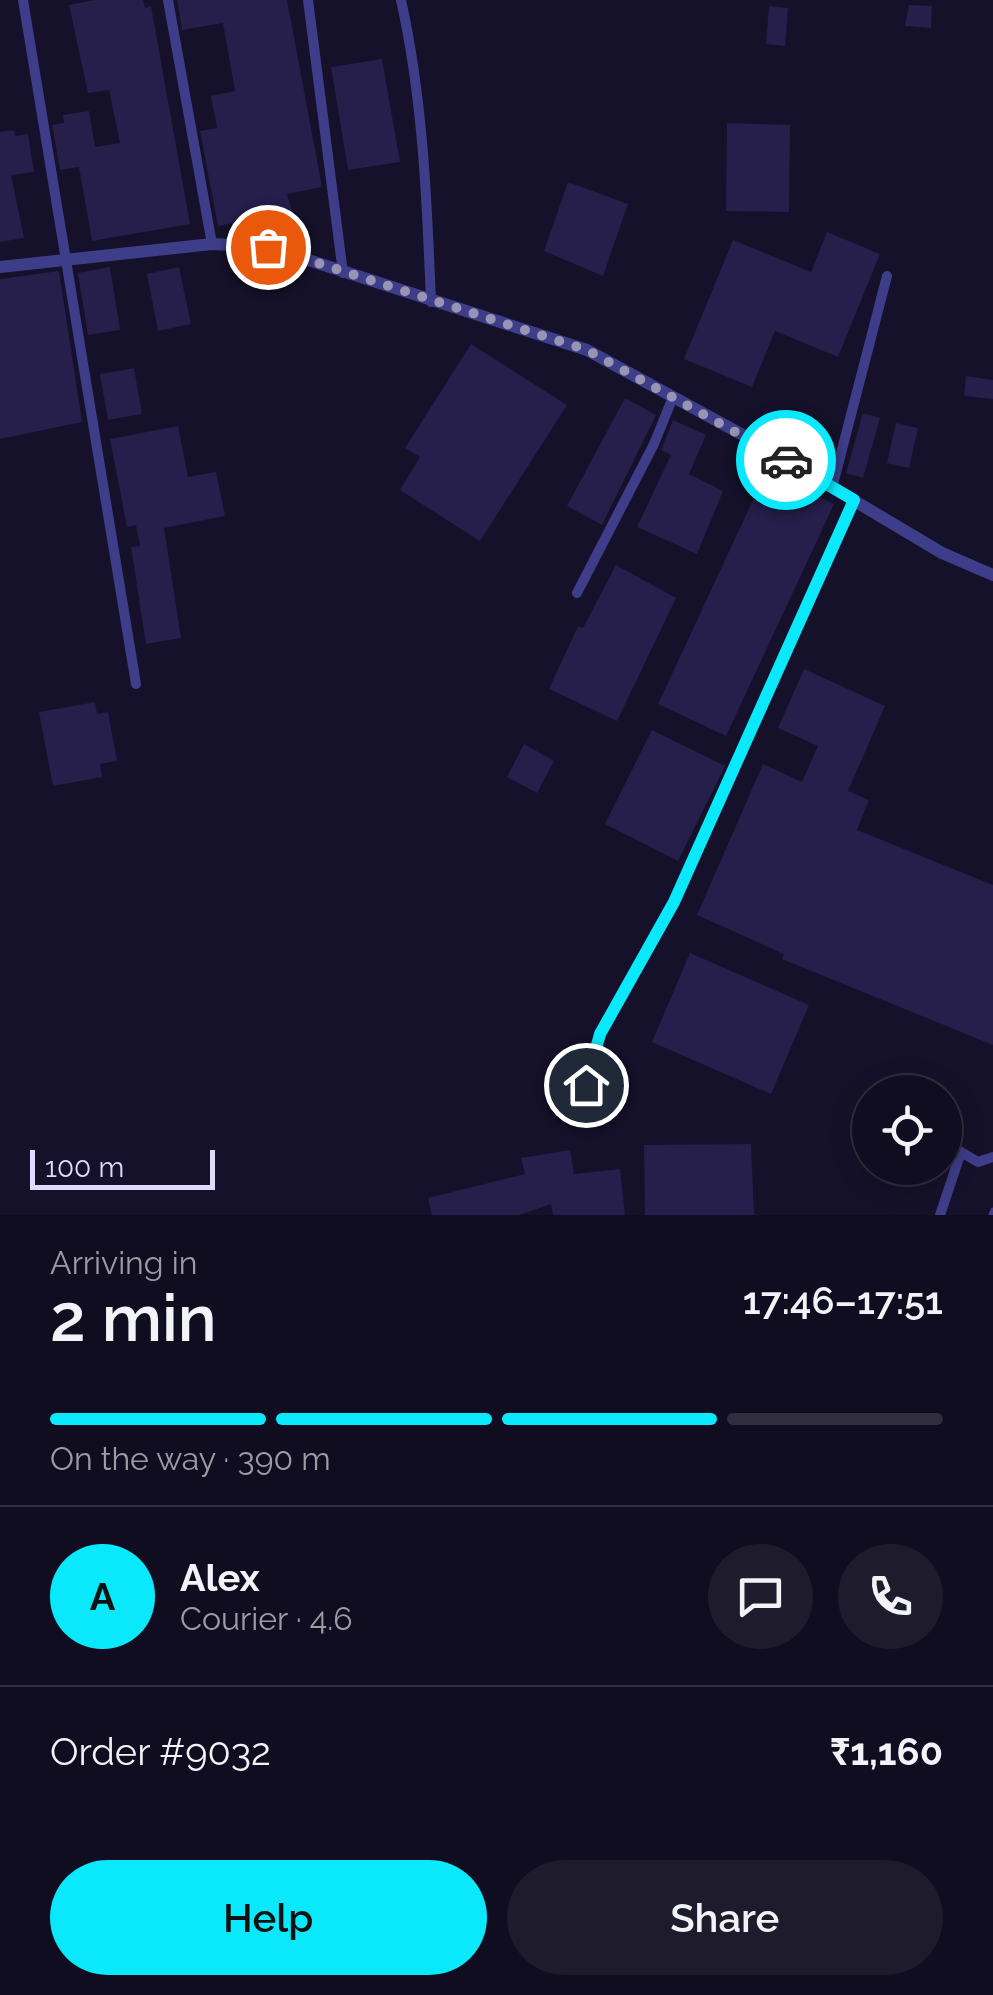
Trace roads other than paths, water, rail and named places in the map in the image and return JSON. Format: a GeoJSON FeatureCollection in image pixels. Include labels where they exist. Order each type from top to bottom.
{"type":"FeatureCollection","features":[{"type":"Feature","properties":{"kind":"street"},"geometry":{"type":"LineString","coordinates":[[22,0],[69,259],[136,684]]}},
{"type":"Feature","properties":{"kind":"street"},"geometry":{"type":"LineString","coordinates":[[168,0],[212,244]]}},
{"type":"Feature","properties":{"kind":"street"},"geometry":{"type":"LineString","coordinates":[[308,0],[343,273]]}},
{"type":"Feature","properties":{"kind":"street"},"geometry":{"type":"LineString","coordinates":[[401,0],[412,49],[424,164],[431,302]]}},
{"type":"Feature","properties":{"kind":"street"},"geometry":{"type":"LineString","coordinates":[[0,267],[212,244],[268,247],[587,350],[942,553],[993,575]]}},
{"type":"Feature","properties":{"kind":"street"},"geometry":{"type":"LineString","coordinates":[[832,488],[887,276]]}},
{"type":"Feature","properties":{"kind":"street"},"geometry":{"type":"LineString","coordinates":[[576,593],[654,444],[673,397]]}},
{"type":"Feature","properties":{"kind":"street"},"geometry":{"type":"LineString","coordinates":[[586,1085],[600,1034],[674,902],[854,500]]}},
{"type":"Feature","properties":{"kind":"street"},"geometry":{"type":"LineString","coordinates":[[940,1215],[961,1152],[978,1162],[993,1156]]}}]}
